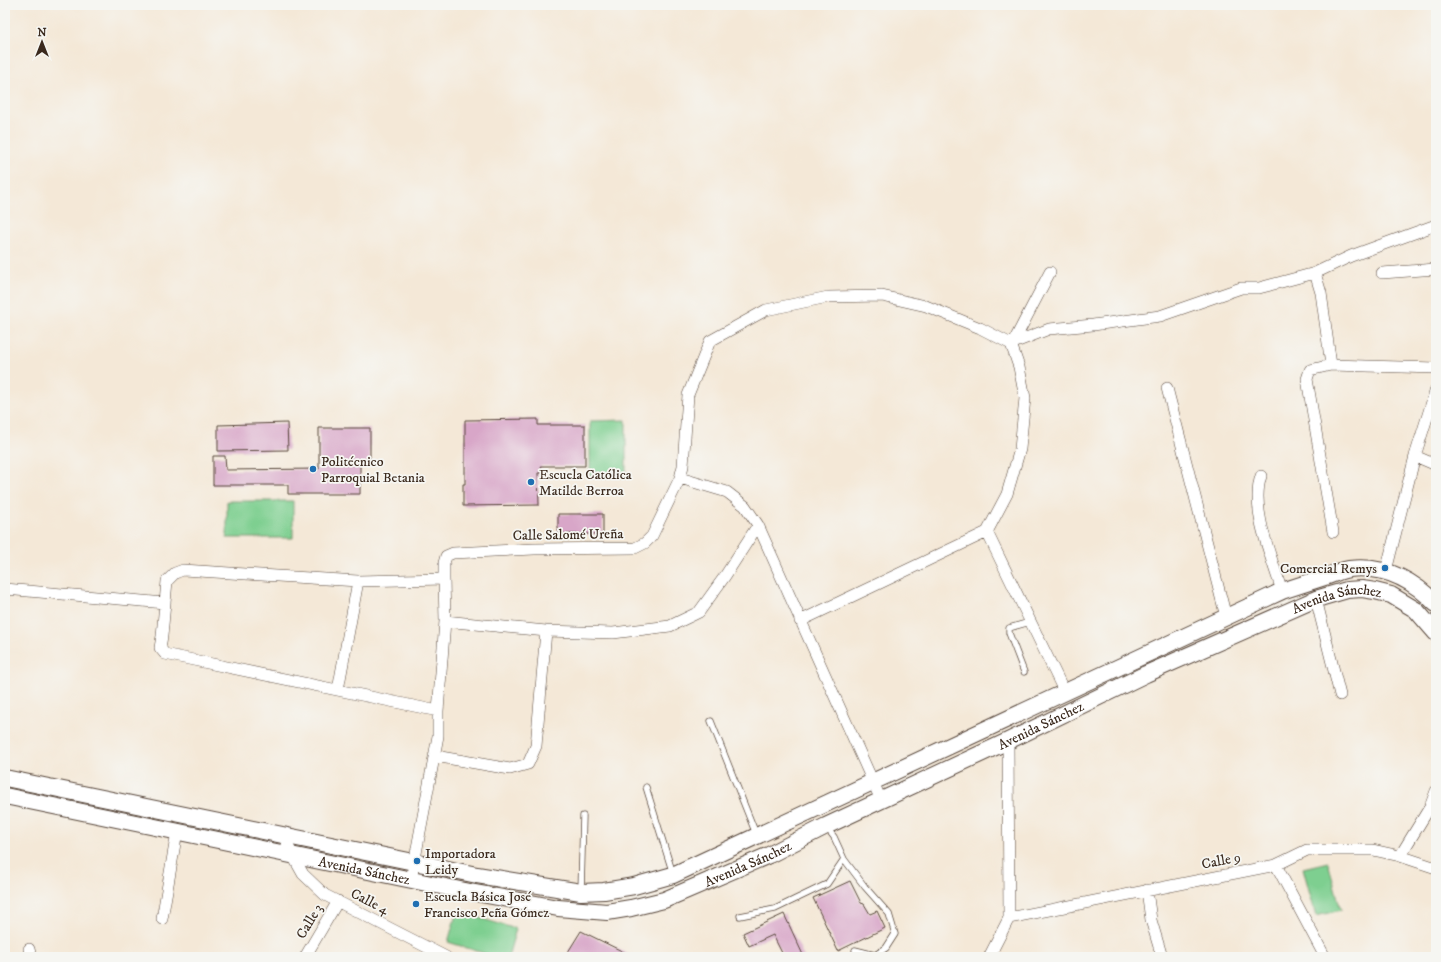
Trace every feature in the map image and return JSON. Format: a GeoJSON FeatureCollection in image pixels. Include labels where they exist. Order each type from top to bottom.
{"type":"FeatureCollection","features":[{"type":"Feature","properties":{"kind":"street"},"geometry":{"type":"LineString","coordinates":[[1012,344],[1049,329],[1160,316],[1241,288],[1259,288],[1315,273],[1351,256],[1436,224]]}},
{"type":"Feature","properties":{"kind":"street"},"geometry":{"type":"LineString","coordinates":[[1382,273],[1436,269]]}},
{"type":"Feature","properties":{"kind":"street"},"geometry":{"type":"LineString","coordinates":[[800,621],[987,532],[1007,494],[1020,449],[1025,398],[1012,344],[1050,272]]}},
{"type":"Feature","properties":{"kind":"street"},"geometry":{"type":"LineString","coordinates":[[1315,273],[1321,293],[1331,365]]}},
{"type":"Feature","properties":{"kind":"street","name":"Calle Salomé Ureña"},"geometry":{"type":"LineString","coordinates":[[411,880],[438,736],[438,711],[445,621],[444,563],[446,556],[453,553],[534,549],[635,548],[645,543],[652,536],[680,478],[683,466],[688,395],[710,341],[766,310],[828,297],[882,296],[926,306],[980,328],[1012,344]]}},
{"type":"Feature","properties":{"kind":"street"},"geometry":{"type":"LineString","coordinates":[[1333,532],[1307,379],[1310,370],[1331,365],[1436,368]]}},
{"type":"Feature","properties":{"kind":"street"},"geometry":{"type":"LineString","coordinates":[[1167,388],[1226,617]]}},
{"type":"Feature","properties":{"kind":"street"},"geometry":{"type":"LineString","coordinates":[[1386,571],[1415,456],[1436,389]]}},
{"type":"Feature","properties":{"kind":"street"},"geometry":{"type":"LineString","coordinates":[[1415,456],[1436,465]]}},
{"type":"Feature","properties":{"kind":"street"},"geometry":{"type":"LineString","coordinates":[[1261,476],[1258,486],[1258,510],[1282,591]]}},
{"type":"Feature","properties":{"kind":"street"},"geometry":{"type":"LineString","coordinates":[[680,478],[727,492],[745,506],[758,525],[881,800]]}},
{"type":"Feature","properties":{"kind":"street"},"geometry":{"type":"LineString","coordinates":[[445,621],[546,631],[613,633],[670,626],[699,612],[725,576],[758,525]]}},
{"type":"Feature","properties":{"kind":"street"},"geometry":{"type":"LineString","coordinates":[[987,532],[1064,692]]}},
{"type":"Feature","properties":{"kind":"street","name":"Avenida Sánchez"},"geometry":{"type":"LineString","coordinates":[[5,778],[476,875],[581,892],[604,891],[634,886],[673,874],[1282,591],[1347,569],[1363,568],[1386,571],[1405,580],[1419,589],[1436,604]]}},
{"type":"Feature","properties":{"kind":"street"},"geometry":{"type":"LineString","coordinates":[[438,711],[165,654],[160,648],[167,580],[174,573],[183,570],[358,580],[444,579]]}},
{"type":"Feature","properties":{"kind":"street"},"geometry":{"type":"LineString","coordinates":[[338,690],[358,580]]}},
{"type":"Feature","properties":{"kind":"street"},"geometry":{"type":"LineString","coordinates":[[5,589],[165,603]]}},
{"type":"Feature","properties":{"kind":"street","name":"Avenida Sánchez"},"geometry":{"type":"LineString","coordinates":[[5,796],[411,880],[558,908],[607,912],[664,900],[769,855],[826,826],[1008,741],[1146,674],[1316,599],[1347,590],[1362,589],[1391,595],[1416,610],[1436,633]]}},
{"type":"Feature","properties":{"kind":"street"},"geometry":{"type":"LineString","coordinates":[[1316,599],[1340,695]]}},
{"type":"Feature","properties":{"kind":"street"},"geometry":{"type":"LineString","coordinates":[[435,756],[510,769],[528,764],[536,746],[546,631]]}},
{"type":"Feature","properties":{"kind":"street"},"geometry":{"type":"LineString","coordinates":[[989,957],[1009,918],[1008,741]]}},
{"type":"Feature","properties":{"kind":"street"},"geometry":{"type":"LineString","coordinates":[[1400,856],[1430,807],[1436,791]]}},
{"type":"Feature","properties":{"kind":"street"},"geometry":{"type":"LineString","coordinates":[[162,918],[177,832]]}},
{"type":"Feature","properties":{"kind":"street","name":"Calle 4"},"geometry":{"type":"LineString","coordinates":[[283,835],[303,874],[325,895],[446,957]]}},
{"type":"Feature","properties":{"kind":"street"},"geometry":{"type":"LineString","coordinates":[[757,836],[769,855]]}},
{"type":"Feature","properties":{"kind":"street","name":"Calle 9"},"geometry":{"type":"LineString","coordinates":[[1009,918],[1276,865],[1306,850],[1373,850],[1400,856],[1436,868]]}},
{"type":"Feature","properties":{"kind":"street"},"geometry":{"type":"LineString","coordinates":[[1276,865],[1325,957]]}},
{"type":"Feature","properties":{"kind":"street"},"geometry":{"type":"LineString","coordinates":[[1147,890],[1151,920],[1162,957]]}},
{"type":"Feature","properties":{"kind":"street","name":"Calle 3"},"geometry":{"type":"LineString","coordinates":[[305,957],[338,901]]}},
{"type":"Feature","properties":{"kind":"lane"},"geometry":{"type":"LineString","coordinates":[[1024,672],[1009,633],[1010,628],[1030,622]]}},
{"type":"Feature","properties":{"kind":"lane"},"geometry":{"type":"LineString","coordinates":[[711,722],[757,836]]}},
{"type":"Feature","properties":{"kind":"lane"},"geometry":{"type":"LineString","coordinates":[[646,787],[673,874]]}},
{"type":"Feature","properties":{"kind":"lane"},"geometry":{"type":"LineString","coordinates":[[581,892],[583,816]]}},
{"type":"Feature","properties":{"kind":"lane"},"geometry":{"type":"LineString","coordinates":[[826,826],[834,837],[844,858],[865,887],[889,914],[895,934],[886,948],[875,955],[855,950]]}},
{"type":"Feature","properties":{"kind":"lane"},"geometry":{"type":"LineString","coordinates":[[740,916],[775,910],[827,884],[844,858]]}},
{"type":"Feature","properties":{"kind":"green space"},"geometry":{"type":"Polygon","coordinates":[[[626,420],[626,477],[590,477],[590,421],[626,420]]]}},
{"type":"Feature","properties":{"kind":"green space"},"geometry":{"type":"Polygon","coordinates":[[[227,501],[293,501],[293,538],[227,538],[227,501]]]}},
{"type":"Feature","properties":{"kind":"green space"},"geometry":{"type":"Polygon","coordinates":[[[1328,862],[1341,910],[1316,916],[1303,868],[1328,862]]]}},
{"type":"Feature","properties":{"kind":"green space"},"geometry":{"type":"Polygon","coordinates":[[[457,911],[516,929],[508,957],[496,957],[448,942],[457,911]]]}},
{"type":"Feature","properties":{"kind":"building"},"geometry":{"type":"Polygon","coordinates":[[[538,419],[538,425],[585,425],[585,466],[541,466],[542,473],[538,473],[539,505],[463,506],[463,484],[465,484],[465,420],[538,419]]]}},
{"type":"Feature","properties":{"kind":"building"},"geometry":{"type":"Polygon","coordinates":[[[287,423],[288,450],[218,451],[218,425],[287,423]]]}},
{"type":"Feature","properties":{"kind":"building"},"geometry":{"type":"Polygon","coordinates":[[[319,428],[370,428],[370,464],[360,464],[360,494],[288,494],[288,485],[213,485],[213,456],[225,456],[226,470],[319,469],[319,428]]]}},
{"type":"Feature","properties":{"kind":"building"},"geometry":{"type":"Polygon","coordinates":[[[558,514],[603,514],[603,534],[558,534],[558,514]]]}},
{"type":"Feature","properties":{"kind":"building"},"geometry":{"type":"Polygon","coordinates":[[[850,881],[861,903],[864,904],[870,914],[877,911],[885,928],[838,951],[813,898],[850,881]]]}},
{"type":"Feature","properties":{"kind":"building"},"geometry":{"type":"Polygon","coordinates":[[[784,914],[804,957],[784,957],[773,935],[749,946],[743,933],[784,914]]]}},
{"type":"Feature","properties":{"kind":"building"},"geometry":{"type":"Polygon","coordinates":[[[581,931],[634,957],[577,957],[568,952],[581,931]]]}},
{"type":"Feature","properties":{"kind":"place","name":"Politécnico Parroquial Betania"},"geometry":{"type":"Point","coordinates":[313,469]}},
{"type":"Feature","properties":{"kind":"place","name":"Escuela Católica Matilde Berroa"},"geometry":{"type":"Point","coordinates":[531,482]}},
{"type":"Feature","properties":{"kind":"place","name":"Comercial Remys"},"geometry":{"type":"Point","coordinates":[1385,568]}},
{"type":"Feature","properties":{"kind":"place","name":"Importadora Leidy"},"geometry":{"type":"Point","coordinates":[417,861]}},
{"type":"Feature","properties":{"kind":"place","name":"Escuela Básica José Francisco Peña Gómez"},"geometry":{"type":"Point","coordinates":[416,904]}}]}
